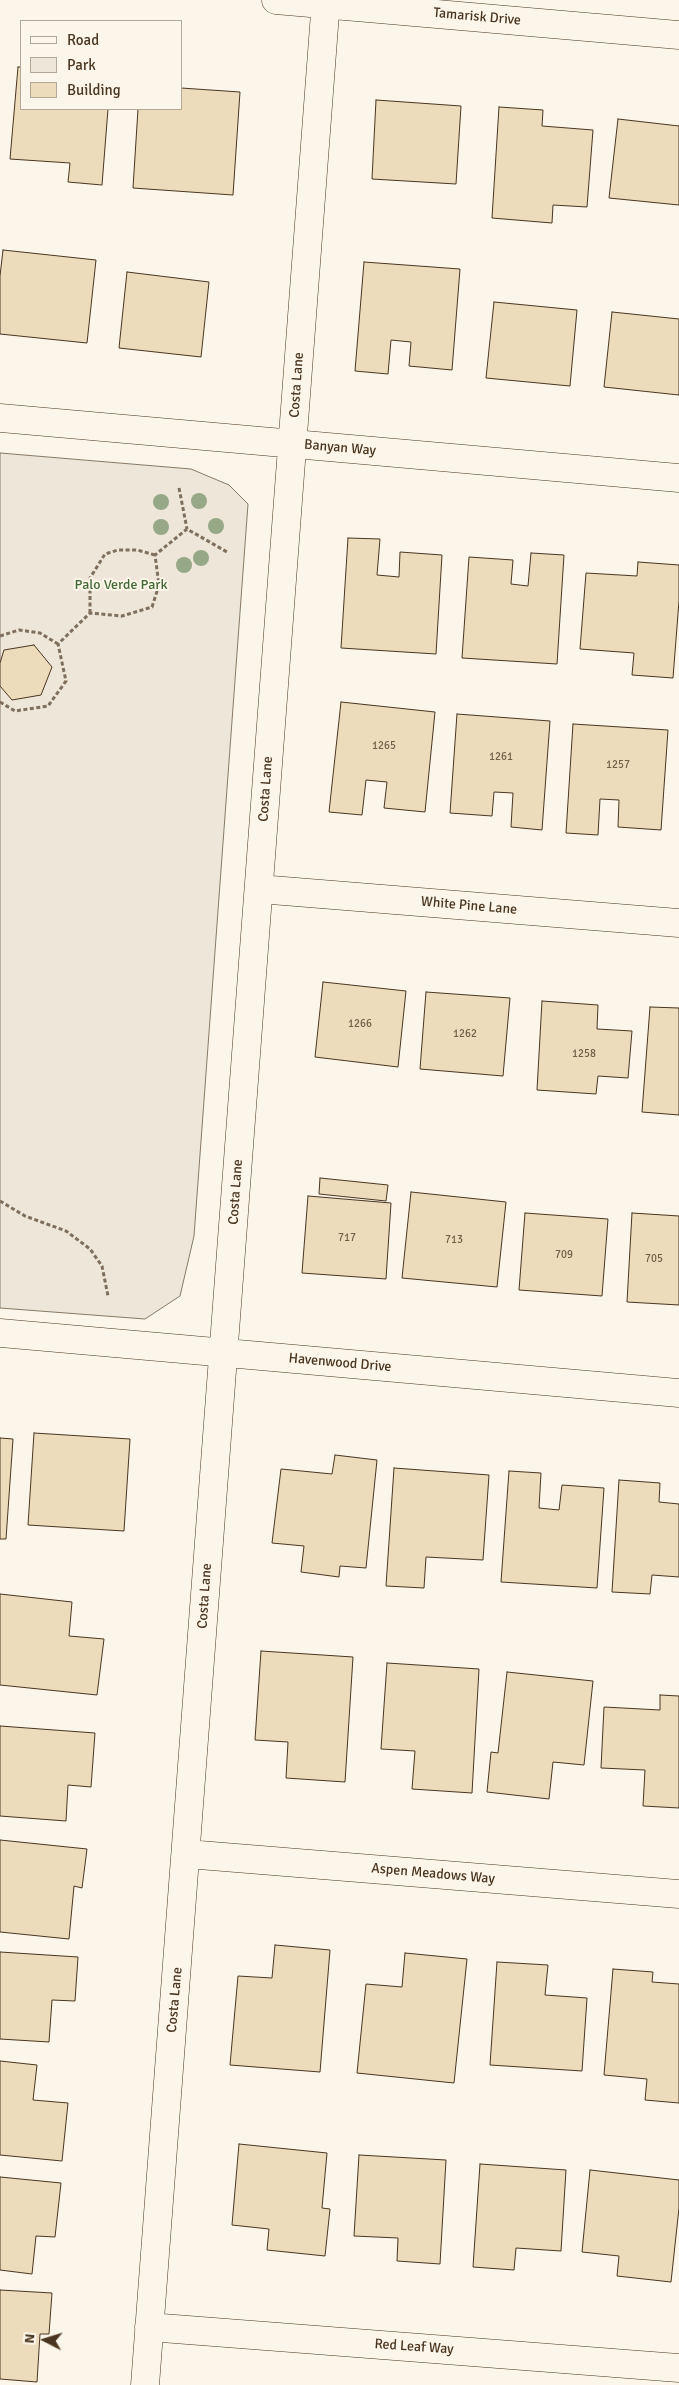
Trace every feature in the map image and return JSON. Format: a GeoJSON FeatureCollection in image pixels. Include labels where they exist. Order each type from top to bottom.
{"type":"FeatureCollection","features":[{"type":"Feature","properties":{"kind":"street","name":"Tamarisk Drive"},"geometry":{"type":"LineString","coordinates":[[276,0],[326,2],[679,35]]}},
{"type":"Feature","properties":{"kind":"street","name":"Costa Lane"},"geometry":{"type":"LineString","coordinates":[[145,2385],[187,1854],[223,1352],[326,2]]}},
{"type":"Feature","properties":{"kind":"street","name":"Banyan Way"},"geometry":{"type":"LineString","coordinates":[[0,418],[679,478]]}},
{"type":"Feature","properties":{"kind":"street","name":"White Pine Lane"},"geometry":{"type":"LineString","coordinates":[[258,888],[679,923]]}},
{"type":"Feature","properties":{"kind":"street","name":"Havenwood Drive"},"geometry":{"type":"LineString","coordinates":[[0,1334],[679,1393]]}},
{"type":"Feature","properties":{"kind":"street","name":"Aspen Meadows Way"},"geometry":{"type":"LineString","coordinates":[[187,1854],[679,1894]]}},
{"type":"Feature","properties":{"kind":"street","name":"Red Leaf Way"},"geometry":{"type":"LineString","coordinates":[[149,2327],[679,2368]]}},
{"type":"Feature","properties":{"kind":"path"},"geometry":{"type":"LineString","coordinates":[[178,488],[188,529],[227,552]]}},
{"type":"Feature","properties":{"kind":"path"},"geometry":{"type":"LineString","coordinates":[[58,644],[90,613],[90,578],[105,554],[118,550],[128,550],[155,555],[188,529]]}},
{"type":"Feature","properties":{"kind":"path"},"geometry":{"type":"LineString","coordinates":[[90,613],[122,616],[152,607],[160,585],[155,555]]}},
{"type":"Feature","properties":{"kind":"path"},"geometry":{"type":"LineString","coordinates":[[0,636],[19,630],[40,633],[58,644],[66,682],[48,706],[15,711],[0,702]]}},
{"type":"Feature","properties":{"kind":"path"},"geometry":{"type":"LineString","coordinates":[[0,1201],[25,1216],[66,1231],[90,1248],[102,1266],[108,1296]]}},
{"type":"Feature","properties":{"kind":"green space","name":"Palo Verde Park"},"geometry":{"type":"Polygon","coordinates":[[[0,453],[191,469],[229,485],[248,504],[194,1236],[180,1296],[145,1319],[0,1308],[0,453]]]}},
{"type":"Feature","properties":{"kind":"building"},"geometry":{"type":"Polygon","coordinates":[[[18,67],[20,67],[20,110],[108,110],[102,185],[68,182],[70,163],[10,159],[18,67]]]}},
{"type":"Feature","properties":{"kind":"building"},"geometry":{"type":"Polygon","coordinates":[[[182,88],[240,92],[233,195],[133,188],[138,110],[182,110],[182,88]]]}},
{"type":"Feature","properties":{"kind":"building"},"geometry":{"type":"Polygon","coordinates":[[[376,100],[461,106],[456,184],[372,179],[376,100]]]}},
{"type":"Feature","properties":{"kind":"building"},"geometry":{"type":"Polygon","coordinates":[[[499,107],[543,110],[542,126],[593,130],[587,207],[553,205],[552,223],[492,218],[499,107]]]}},
{"type":"Feature","properties":{"kind":"building"},"geometry":{"type":"Polygon","coordinates":[[[618,119],[679,126],[679,205],[609,198],[618,119]]]}},
{"type":"Feature","properties":{"kind":"building"},"geometry":{"type":"Polygon","coordinates":[[[3,250],[96,260],[87,343],[0,334],[0,276],[3,250]]]}},
{"type":"Feature","properties":{"kind":"building"},"geometry":{"type":"Polygon","coordinates":[[[364,262],[460,269],[452,370],[409,366],[411,342],[391,340],[388,374],[355,371],[364,262]]]}},
{"type":"Feature","properties":{"kind":"building"},"geometry":{"type":"Polygon","coordinates":[[[127,272],[209,282],[201,357],[119,348],[127,272]]]}},
{"type":"Feature","properties":{"kind":"building"},"geometry":{"type":"Polygon","coordinates":[[[494,302],[577,310],[570,386],[486,378],[494,302]]]}},
{"type":"Feature","properties":{"kind":"building"},"geometry":{"type":"Polygon","coordinates":[[[612,312],[679,319],[679,395],[604,387],[612,312]]]}},
{"type":"Feature","properties":{"kind":"building"},"geometry":{"type":"Polygon","coordinates":[[[348,538],[380,539],[377,575],[399,577],[400,552],[442,555],[436,654],[341,648],[348,538]]]}},
{"type":"Feature","properties":{"kind":"building"},"geometry":{"type":"Polygon","coordinates":[[[531,553],[564,555],[557,664],[462,658],[469,557],[513,560],[511,584],[528,586],[531,553]]]}},
{"type":"Feature","properties":{"kind":"building"},"geometry":{"type":"Polygon","coordinates":[[[638,562],[679,565],[679,601],[673,678],[632,675],[634,653],[580,649],[586,573],[637,576],[638,562]]]}},
{"type":"Feature","properties":{"kind":"building"},"geometry":{"type":"Polygon","coordinates":[[[34,645],[52,667],[41,695],[12,700],[0,686],[0,663],[4,650],[34,645]]]}},
{"type":"Feature","properties":{"kind":"building"},"geometry":{"type":"Polygon","coordinates":[[[341,702],[435,712],[425,812],[384,808],[387,782],[366,780],[362,815],[329,812],[341,702]]]}},
{"type":"Feature","properties":{"kind":"building"},"geometry":{"type":"Polygon","coordinates":[[[457,714],[550,721],[542,830],[511,827],[513,793],[494,792],[492,816],[450,813],[457,714]]]}},
{"type":"Feature","properties":{"kind":"building"},"geometry":{"type":"Polygon","coordinates":[[[573,724],[668,730],[661,830],[618,827],[619,800],[600,799],[598,835],[566,833],[573,724]]]}},
{"type":"Feature","properties":{"kind":"building"},"geometry":{"type":"Polygon","coordinates":[[[323,982],[406,991],[398,1067],[315,1057],[323,982]]]}},
{"type":"Feature","properties":{"kind":"building"},"geometry":{"type":"Polygon","coordinates":[[[426,992],[510,998],[503,1076],[420,1069],[426,992]]]}},
{"type":"Feature","properties":{"kind":"building"},"geometry":{"type":"Polygon","coordinates":[[[542,1001],[598,1005],[597,1029],[632,1031],[628,1078],[598,1076],[596,1094],[537,1090],[542,1001]]]}},
{"type":"Feature","properties":{"kind":"building"},"geometry":{"type":"Polygon","coordinates":[[[650,1007],[679,1008],[679,1115],[642,1112],[650,1007]]]}},
{"type":"Feature","properties":{"kind":"building"},"geometry":{"type":"Polygon","coordinates":[[[320,1178],[388,1185],[386,1201],[319,1194],[320,1178]]]}},
{"type":"Feature","properties":{"kind":"building"},"geometry":{"type":"Polygon","coordinates":[[[411,1192],[506,1202],[497,1287],[402,1278],[411,1192]]]}},
{"type":"Feature","properties":{"kind":"building"},"geometry":{"type":"Polygon","coordinates":[[[308,1196],[391,1203],[386,1279],[302,1273],[308,1196]]]}},
{"type":"Feature","properties":{"kind":"building"},"geometry":{"type":"Polygon","coordinates":[[[525,1213],[608,1219],[602,1296],[519,1290],[525,1213]]]}},
{"type":"Feature","properties":{"kind":"building"},"geometry":{"type":"Polygon","coordinates":[[[632,1213],[679,1216],[679,1305],[627,1302],[632,1213]]]}},
{"type":"Feature","properties":{"kind":"building"},"geometry":{"type":"Polygon","coordinates":[[[34,1433],[130,1439],[124,1531],[28,1525],[34,1433]]]}},
{"type":"Feature","properties":{"kind":"building"},"geometry":{"type":"Polygon","coordinates":[[[0,1438],[13,1439],[6,1539],[0,1539],[0,1438]]]}},
{"type":"Feature","properties":{"kind":"building"},"geometry":{"type":"Polygon","coordinates":[[[335,1455],[377,1460],[366,1568],[340,1566],[339,1577],[301,1572],[304,1546],[272,1543],[281,1469],[332,1474],[335,1455]]]}},
{"type":"Feature","properties":{"kind":"building"},"geometry":{"type":"Polygon","coordinates":[[[394,1468],[489,1475],[483,1560],[426,1557],[424,1588],[386,1586],[394,1468]]]}},
{"type":"Feature","properties":{"kind":"building"},"geometry":{"type":"Polygon","coordinates":[[[509,1471],[541,1473],[539,1508],[559,1510],[562,1485],[604,1488],[597,1588],[501,1582],[509,1471]]]}},
{"type":"Feature","properties":{"kind":"building"},"geometry":{"type":"Polygon","coordinates":[[[619,1480],[660,1483],[659,1502],[679,1504],[679,1577],[652,1575],[650,1594],[612,1592],[619,1480]]]}},
{"type":"Feature","properties":{"kind":"building"},"geometry":{"type":"Polygon","coordinates":[[[0,1594],[72,1602],[69,1636],[104,1639],[97,1695],[0,1685],[0,1594]]]}},
{"type":"Feature","properties":{"kind":"building"},"geometry":{"type":"Polygon","coordinates":[[[261,1651],[353,1657],[345,1782],[286,1778],[288,1742],[255,1740],[261,1651]]]}},
{"type":"Feature","properties":{"kind":"building"},"geometry":{"type":"Polygon","coordinates":[[[387,1663],[479,1669],[472,1793],[412,1789],[415,1751],[381,1749],[387,1663]]]}},
{"type":"Feature","properties":{"kind":"building"},"geometry":{"type":"Polygon","coordinates":[[[507,1672],[593,1681],[584,1765],[553,1762],[549,1799],[487,1792],[491,1752],[498,1753],[507,1672]]]}},
{"type":"Feature","properties":{"kind":"building"},"geometry":{"type":"Polygon","coordinates":[[[660,1695],[679,1696],[679,1808],[643,1806],[645,1770],[601,1768],[604,1707],[660,1710],[660,1695]]]}},
{"type":"Feature","properties":{"kind":"building"},"geometry":{"type":"Polygon","coordinates":[[[0,1726],[95,1733],[91,1787],[68,1785],[66,1821],[0,1816],[0,1726]]]}},
{"type":"Feature","properties":{"kind":"building"},"geometry":{"type":"Polygon","coordinates":[[[0,1840],[87,1849],[82,1888],[74,1886],[69,1939],[0,1932],[0,1840]]]}},
{"type":"Feature","properties":{"kind":"building"},"geometry":{"type":"Polygon","coordinates":[[[275,1945],[330,1950],[320,2072],[230,2065],[238,1976],[272,1978],[275,1945]]]}},
{"type":"Feature","properties":{"kind":"building"},"geometry":{"type":"Polygon","coordinates":[[[0,1952],[78,1957],[75,2001],[52,2000],[49,2042],[0,2039],[0,1952]]]}},
{"type":"Feature","properties":{"kind":"building"},"geometry":{"type":"Polygon","coordinates":[[[405,1953],[467,1959],[454,2083],[357,2073],[366,1984],[402,1987],[405,1953]]]}},
{"type":"Feature","properties":{"kind":"building"},"geometry":{"type":"Polygon","coordinates":[[[497,1962],[548,1965],[545,1995],[587,1998],[582,2071],[490,2065],[497,1962]]]}},
{"type":"Feature","properties":{"kind":"building"},"geometry":{"type":"Polygon","coordinates":[[[613,1969],[653,1972],[652,1982],[679,1984],[679,2103],[645,2100],[647,2079],[604,2075],[613,1969]]]}},
{"type":"Feature","properties":{"kind":"building"},"geometry":{"type":"Polygon","coordinates":[[[0,2061],[37,2065],[33,2100],[68,2103],[62,2161],[0,2155],[0,2061]]]}},
{"type":"Feature","properties":{"kind":"building"},"geometry":{"type":"Polygon","coordinates":[[[239,2144],[327,2153],[322,2208],[330,2209],[325,2256],[267,2250],[269,2229],[232,2225],[239,2144]]]}},
{"type":"Feature","properties":{"kind":"building"},"geometry":{"type":"Polygon","coordinates":[[[359,2155],[446,2160],[440,2264],[397,2261],[398,2238],[354,2236],[359,2155]]]}},
{"type":"Feature","properties":{"kind":"building"},"geometry":{"type":"Polygon","coordinates":[[[480,2164],[566,2170],[561,2251],[516,2248],[514,2270],[473,2267],[480,2164]]]}},
{"type":"Feature","properties":{"kind":"building"},"geometry":{"type":"Polygon","coordinates":[[[590,2170],[679,2180],[679,2208],[671,2282],[617,2276],[619,2256],[582,2252],[590,2170]]]}},
{"type":"Feature","properties":{"kind":"building"},"geometry":{"type":"Polygon","coordinates":[[[0,2177],[61,2183],[55,2237],[36,2236],[32,2274],[0,2270],[0,2177]]]}},
{"type":"Feature","properties":{"kind":"building"},"geometry":{"type":"Polygon","coordinates":[[[0,2290],[52,2293],[49,2334],[40,2334],[37,2382],[0,2379],[0,2290]]]}}]}
